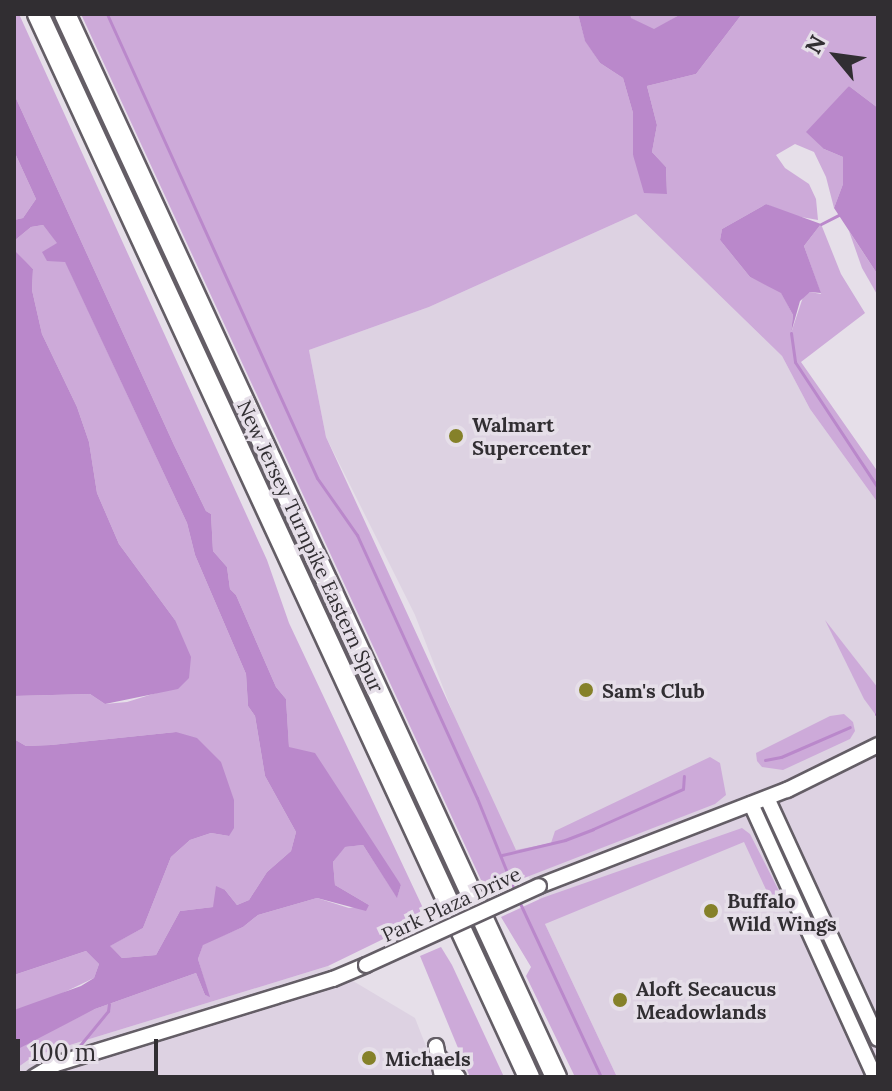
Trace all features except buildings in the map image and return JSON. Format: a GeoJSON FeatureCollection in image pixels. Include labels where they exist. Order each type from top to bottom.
{"type":"FeatureCollection","features":[{"type":"Feature","properties":{"kind":"highway","name":"New Jersey Turnpike Eastern Spur"},"geometry":{"type":"LineString","coordinates":[[38,14],[529,1077]]}},
{"type":"Feature","properties":{"kind":"highway","name":"New Jersey Turnpike Eastern Spur"},"geometry":{"type":"LineString","coordinates":[[65,14],[556,1077]]}},
{"type":"Feature","properties":{"kind":"street","name":"Park Plaza Drive"},"geometry":{"type":"LineString","coordinates":[[34,1077],[56,1064],[319,984],[539,886],[767,798],[877,744]]}},
{"type":"Feature","properties":{"kind":"street"},"geometry":{"type":"LineString","coordinates":[[767,798],[878,1039]]}},
{"type":"Feature","properties":{"kind":"street"},"geometry":{"type":"LineString","coordinates":[[751,804],[874,1068]]}},
{"type":"Feature","properties":{"kind":"street"},"geometry":{"type":"LineString","coordinates":[[442,1077],[438,1052],[458,1077]]}},
{"type":"Feature","properties":{"kind":"shaded area"},"geometry":{"type":"Polygon","coordinates":[[[14,14],[19,14],[267,560],[289,623],[423,908],[408,927],[328,966],[34,1056],[14,1070],[14,1049],[95,1009],[196,973],[205,995],[209,996],[198,959],[203,944],[243,927],[258,915],[317,898],[349,908],[369,905],[335,885],[333,862],[344,847],[363,845],[397,897],[401,885],[289,748],[286,699],[276,687],[236,595],[230,589],[227,567],[213,551],[211,514],[206,511],[174,445],[14,94],[14,14]]]}},
{"type":"Feature","properties":{"kind":"shaded area"},"geometry":{"type":"Polygon","coordinates":[[[81,14],[578,14],[585,40],[600,63],[623,78],[633,113],[633,155],[667,194],[666,167],[652,152],[657,125],[647,86],[696,74],[742,14],[878,14],[878,108],[849,86],[824,149],[843,157],[843,184],[834,208],[826,177],[814,152],[795,144],[776,155],[785,168],[809,184],[816,199],[818,220],[790,215],[766,204],[722,229],[720,240],[750,277],[781,292],[793,315],[791,333],[803,297],[810,292],[821,294],[804,246],[821,224],[841,274],[865,313],[801,362],[878,472],[878,503],[810,409],[782,356],[636,214],[429,307],[309,350],[326,437],[516,850],[551,843],[555,831],[710,757],[720,763],[726,795],[715,804],[496,889],[481,880],[81,14]]]}},
{"type":"Feature","properties":{"kind":"shaded area"},"geometry":{"type":"Polygon","coordinates":[[[578,14],[630,14],[631,18],[654,29],[681,14],[742,14],[696,74],[647,86],[657,125],[652,152],[666,167],[667,194],[644,193],[633,155],[633,113],[623,78],[600,63],[585,41],[578,14]]]}},
{"type":"Feature","properties":{"kind":"shaded area"},"geometry":{"type":"Polygon","coordinates":[[[630,14],[681,14],[654,30],[630,18],[630,14]]]}},
{"type":"Feature","properties":{"kind":"shaded area"},"geometry":{"type":"Polygon","coordinates":[[[849,86],[878,108],[878,275],[834,208],[843,184],[843,157],[824,149],[806,132],[849,86]]]}},
{"type":"Feature","properties":{"kind":"shaded area"},"geometry":{"type":"Polygon","coordinates":[[[14,94],[174,445],[206,511],[211,514],[213,551],[227,567],[230,589],[236,595],[276,687],[286,699],[289,747],[315,753],[401,885],[397,898],[363,845],[345,847],[333,862],[335,885],[369,905],[366,911],[317,898],[258,915],[243,927],[203,945],[198,959],[210,997],[205,995],[196,973],[95,1009],[18,1049],[14,1049],[14,1010],[81,986],[94,978],[99,964],[86,951],[14,975],[14,739],[26,746],[51,745],[176,732],[197,738],[221,762],[234,800],[234,828],[229,836],[211,833],[190,840],[171,857],[143,928],[110,946],[122,958],[156,955],[180,911],[213,907],[216,886],[225,890],[237,905],[249,900],[267,872],[291,851],[296,832],[265,776],[255,716],[248,706],[246,674],[195,555],[187,523],[65,262],[47,261],[42,252],[57,243],[43,225],[31,227],[14,241],[14,220],[23,218],[36,199],[14,151],[14,94]]]}},
{"type":"Feature","properties":{"kind":"shaded area"},"geometry":{"type":"Polygon","coordinates":[[[14,151],[36,199],[23,218],[14,220],[14,151]]]}},
{"type":"Feature","properties":{"kind":"shaded area"},"geometry":{"type":"Polygon","coordinates":[[[766,204],[821,224],[804,246],[821,293],[810,292],[800,301],[791,333],[793,315],[781,293],[750,277],[720,240],[722,229],[766,204]]]}},
{"type":"Feature","properties":{"kind":"shaded area"},"geometry":{"type":"Polygon","coordinates":[[[636,214],[782,356],[810,409],[878,503],[878,1077],[617,1077],[545,924],[550,921],[468,752],[415,615],[326,437],[309,350],[429,307],[636,214]]]}},
{"type":"Feature","properties":{"kind":"shaded area"},"geometry":{"type":"Polygon","coordinates":[[[43,225],[58,243],[43,252],[65,261],[187,523],[195,555],[246,674],[248,706],[255,716],[265,776],[296,832],[291,851],[267,872],[249,900],[237,905],[225,890],[213,907],[180,911],[156,955],[122,958],[109,946],[143,928],[171,857],[190,840],[211,833],[229,836],[176,732],[51,745],[26,746],[14,739],[14,696],[90,694],[105,704],[127,702],[169,689],[175,620],[119,544],[97,493],[89,442],[77,407],[42,334],[32,290],[33,269],[14,252],[14,241],[31,227],[43,225]]]}},
{"type":"Feature","properties":{"kind":"shaded area"},"geometry":{"type":"Polygon","coordinates":[[[849,231],[878,275],[878,296],[862,268],[849,231]]]}},
{"type":"Feature","properties":{"kind":"shaded area"},"geometry":{"type":"Polygon","coordinates":[[[14,250],[33,269],[32,290],[42,334],[77,407],[89,442],[97,493],[119,544],[175,620],[191,657],[189,678],[178,689],[105,704],[90,694],[14,696],[14,250]]]}},
{"type":"Feature","properties":{"kind":"shaded area"},"geometry":{"type":"Polygon","coordinates":[[[825,620],[878,688],[878,718],[864,699],[825,620]]]}},
{"type":"Feature","properties":{"kind":"shaded area"},"geometry":{"type":"Polygon","coordinates":[[[844,714],[853,722],[855,731],[850,739],[783,770],[762,767],[757,761],[756,753],[830,716],[844,714]]]}},
{"type":"Feature","properties":{"kind":"shaded area"},"geometry":{"type":"Polygon","coordinates":[[[742,828],[750,834],[779,891],[777,901],[769,896],[744,842],[545,924],[617,1077],[575,1077],[526,976],[531,967],[501,917],[542,898],[742,828]]]}},
{"type":"Feature","properties":{"kind":"shaded area"},"geometry":{"type":"Polygon","coordinates":[[[441,947],[504,1077],[470,1077],[420,956],[441,947]]]}},
{"type":"Feature","properties":{"kind":"shaded area"},"geometry":{"type":"Polygon","coordinates":[[[86,951],[99,964],[94,978],[44,1002],[14,1010],[14,975],[86,951]]]}},
{"type":"Feature","properties":{"kind":"shaded area"},"geometry":{"type":"Polygon","coordinates":[[[328,966],[415,1018],[438,1077],[14,1077],[14,1070],[34,1056],[328,966]]]}},
{"type":"Feature","properties":{"kind":"waterway"},"geometry":{"type":"LineString","coordinates":[[107,14],[317,478],[357,535],[477,798],[515,892]]}},
{"type":"Feature","properties":{"kind":"waterway"},"geometry":{"type":"LineString","coordinates":[[821,224],[839,215]]}},
{"type":"Feature","properties":{"kind":"waterway"},"geometry":{"type":"LineString","coordinates":[[791,333],[795,362],[878,488]]}},
{"type":"Feature","properties":{"kind":"waterway"},"geometry":{"type":"LineString","coordinates":[[765,760],[781,757],[850,727]]}},
{"type":"Feature","properties":{"kind":"waterway"},"geometry":{"type":"LineString","coordinates":[[502,855],[565,840],[593,829],[683,789],[684,776]]}},
{"type":"Feature","properties":{"kind":"waterway"},"geometry":{"type":"LineString","coordinates":[[518,899],[601,1077]]}},
{"type":"Feature","properties":{"kind":"waterway"},"geometry":{"type":"LineString","coordinates":[[72,1055],[108,1011],[109,1004]]}},
{"type":"Feature","properties":{"kind":"place","name":"Walmart Supercenter"},"geometry":{"type":"Point","coordinates":[456,436]}},
{"type":"Feature","properties":{"kind":"place","name":"Sam's Club"},"geometry":{"type":"Point","coordinates":[586,690]}},
{"type":"Feature","properties":{"kind":"place","name":"Buffalo Wild Wings"},"geometry":{"type":"Point","coordinates":[711,911]}},
{"type":"Feature","properties":{"kind":"place","name":"Aloft Secaucus Meadowlands"},"geometry":{"type":"Point","coordinates":[620,1000]}},
{"type":"Feature","properties":{"kind":"place","name":"Michaels"},"geometry":{"type":"Point","coordinates":[369,1058]}}]}
